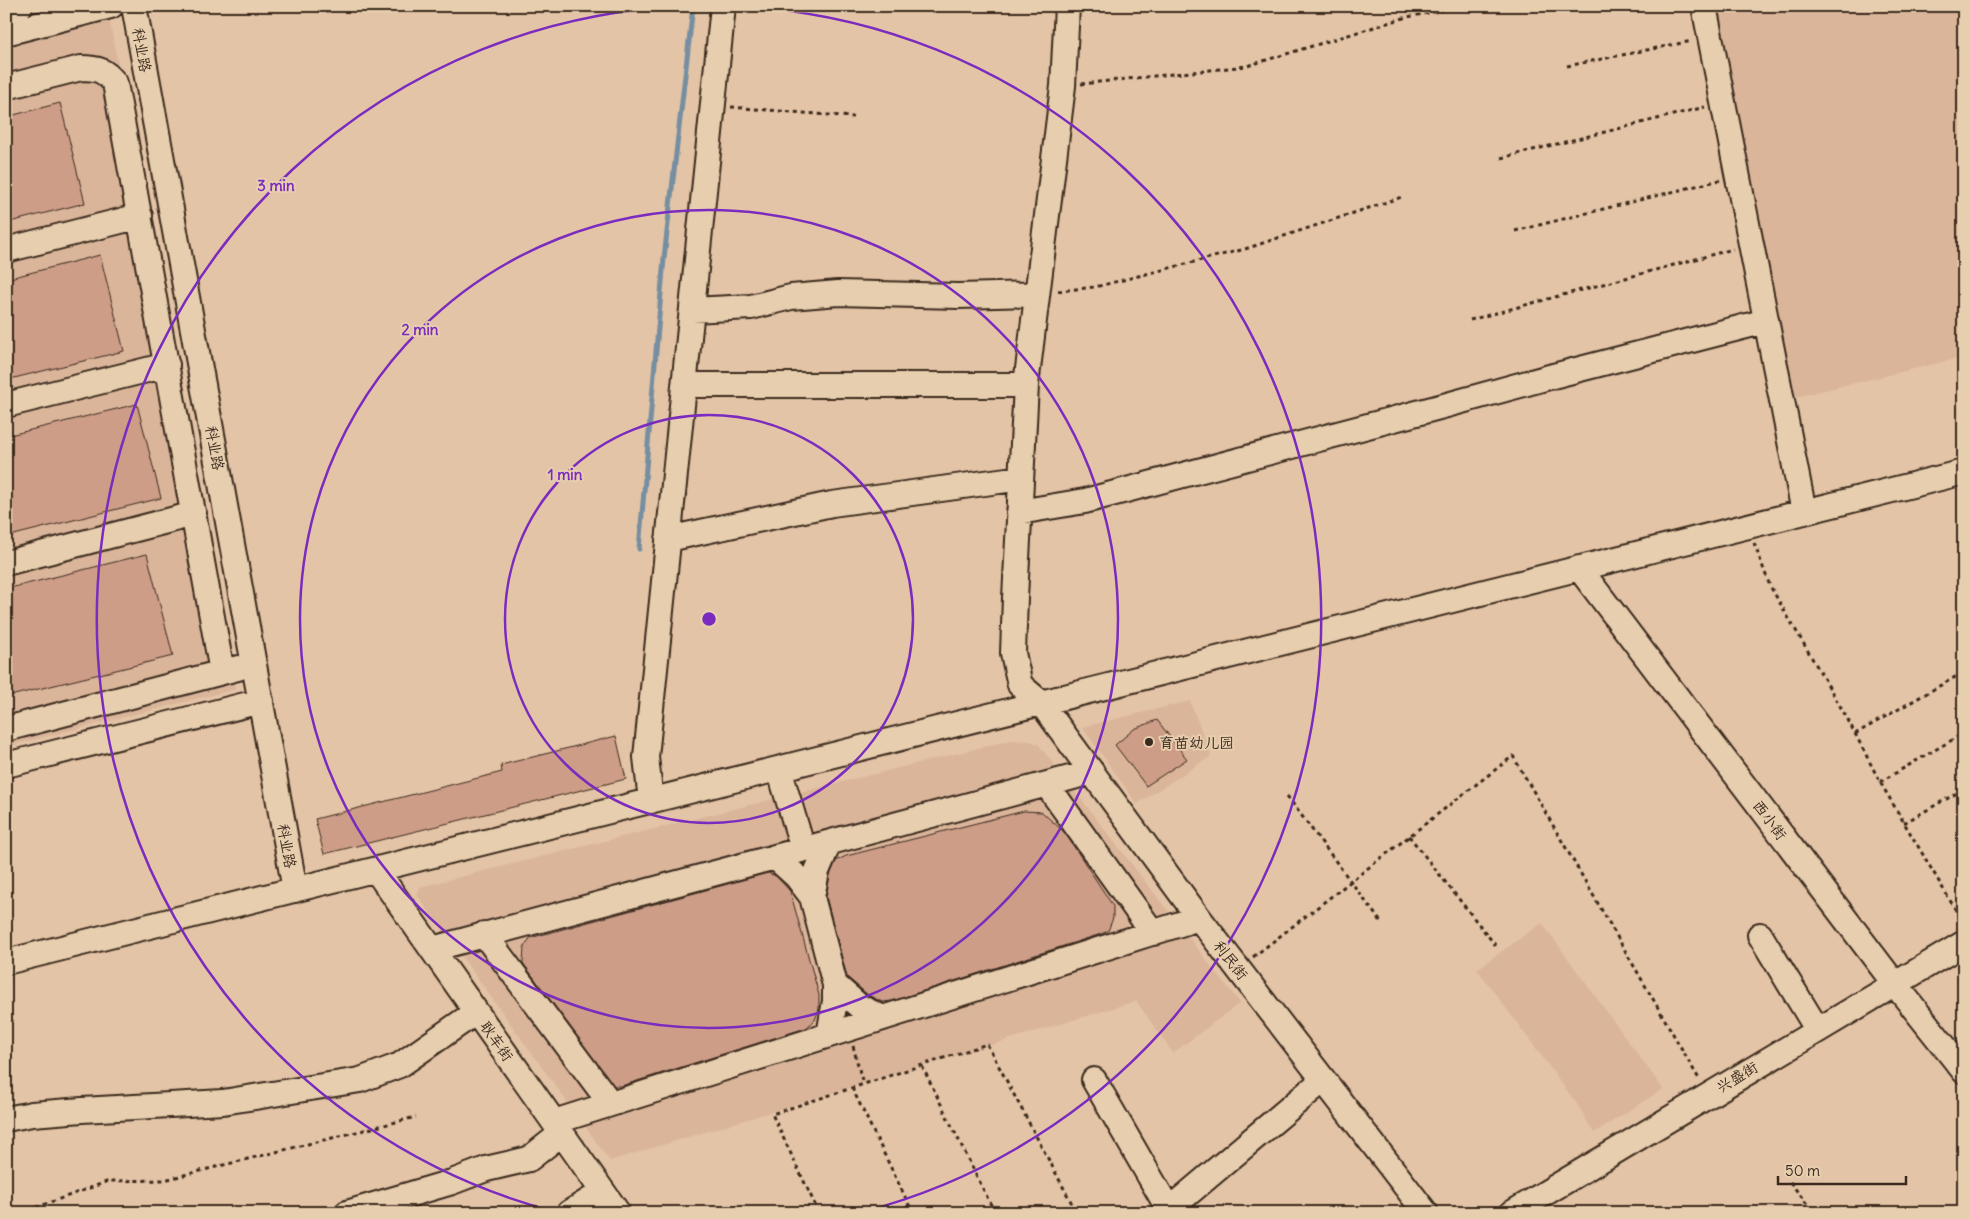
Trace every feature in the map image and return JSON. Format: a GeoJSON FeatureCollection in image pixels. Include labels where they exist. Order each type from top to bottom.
{"type":"FeatureCollection","features":[{"type":"Feature","properties":{"kind":"street"},"geometry":{"type":"LineString","coordinates":[[6,10],[20,6]]}},
{"type":"Feature","properties":{"kind":"street"},"geometry":{"type":"LineString","coordinates":[[6,33],[111,6]]}},
{"type":"Feature","properties":{"kind":"street","name":"科业路"},"geometry":{"type":"LineString","coordinates":[[134,6],[295,890]]}},
{"type":"Feature","properties":{"kind":"street"},"geometry":{"type":"LineString","coordinates":[[651,801],[646,757],[723,6]]}},
{"type":"Feature","properties":{"kind":"street","name":"利民街"},"geometry":{"type":"LineString","coordinates":[[1067,6],[1063,86],[1026,385],[1013,654],[1020,685],[1041,703],[1199,918],[1426,1213]]}},
{"type":"Feature","properties":{"kind":"street"},"geometry":{"type":"LineString","coordinates":[[1704,6],[1804,512]]}},
{"type":"Feature","properties":{"kind":"street"},"geometry":{"type":"LineString","coordinates":[[6,87],[81,68],[94,68],[106,72],[115,83],[222,672]]}},
{"type":"Feature","properties":{"kind":"street"},"geometry":{"type":"LineString","coordinates":[[6,250],[140,216]]}},
{"type":"Feature","properties":{"kind":"street"},"geometry":{"type":"LineString","coordinates":[[692,310],[751,307],[791,297],[838,293],[958,296],[1037,294]]}},
{"type":"Feature","properties":{"kind":"street"},"geometry":{"type":"LineString","coordinates":[[1019,512],[1085,501],[1766,321]]}},
{"type":"Feature","properties":{"kind":"street"},"geometry":{"type":"LineString","coordinates":[[6,405],[167,365]]}},
{"type":"Feature","properties":{"kind":"street"},"geometry":{"type":"LineString","coordinates":[[684,385],[1026,385]]}},
{"type":"Feature","properties":{"kind":"street"},"geometry":{"type":"LineString","coordinates":[[6,962],[1964,472]]}},
{"type":"Feature","properties":{"kind":"street"},"geometry":{"type":"LineString","coordinates":[[668,539],[832,504],[1021,478]]}},
{"type":"Feature","properties":{"kind":"street"},"geometry":{"type":"LineString","coordinates":[[6,563],[194,514]]}},
{"type":"Feature","properties":{"kind":"street","name":"西小街"},"geometry":{"type":"LineString","coordinates":[[1579,568],[1894,983],[1964,1071]]}},
{"type":"Feature","properties":{"kind":"street"},"geometry":{"type":"LineString","coordinates":[[6,729],[254,664]]}},
{"type":"Feature","properties":{"kind":"street"},"geometry":{"type":"LineString","coordinates":[[6,765],[261,701]]}},
{"type":"Feature","properties":{"kind":"street"},"geometry":{"type":"LineString","coordinates":[[779,769],[803,849]]}},
{"type":"Feature","properties":{"kind":"street"},"geometry":{"type":"LineString","coordinates":[[432,948],[1092,772]]}},
{"type":"Feature","properties":{"kind":"street"},"geometry":{"type":"LineString","coordinates":[[1047,785],[1153,933]]}},
{"type":"Feature","properties":{"kind":"street"},"geometry":{"type":"LineString","coordinates":[[812,896],[817,871],[829,843]]}},
{"type":"Feature","properties":{"kind":"street"},"geometry":{"type":"LineString","coordinates":[[775,857],[796,876],[812,896],[835,985],[839,1032]]}},
{"type":"Feature","properties":{"kind":"street","name":"耿车街"},"geometry":{"type":"LineString","coordinates":[[376,870],[618,1213]]}},
{"type":"Feature","properties":{"kind":"street"},"geometry":{"type":"LineString","coordinates":[[347,1213],[452,1182],[486,1169],[529,1159],[558,1128],[611,1104],[1199,918]]}},
{"type":"Feature","properties":{"kind":"street"},"geometry":{"type":"LineString","coordinates":[[484,934],[611,1104]]}},
{"type":"Feature","properties":{"kind":"street"},"geometry":{"type":"LineString","coordinates":[[1760,935],[1816,1029]]}},
{"type":"Feature","properties":{"kind":"street","name":"兴盛街"},"geometry":{"type":"LineString","coordinates":[[1512,1213],[1816,1029],[1964,943]]}},
{"type":"Feature","properties":{"kind":"street"},"geometry":{"type":"LineString","coordinates":[[835,985],[860,1007],[883,1018]]}},
{"type":"Feature","properties":{"kind":"street"},"geometry":{"type":"LineString","coordinates":[[6,1118],[57,1112],[223,1102],[360,1080],[400,1065],[476,1012]]}},
{"type":"Feature","properties":{"kind":"street"},"geometry":{"type":"LineString","coordinates":[[1094,1080],[1167,1211],[1324,1080]]}},
{"type":"Feature","properties":{"kind":"street"},"geometry":{"type":"LineString","coordinates":[[569,1213],[604,1192]]}},
{"type":"Feature","properties":{"kind":"path"},"geometry":{"type":"LineString","coordinates":[[1063,86],[1247,66],[1407,16],[1466,6]]}},
{"type":"Feature","properties":{"kind":"path"},"geometry":{"type":"LineString","coordinates":[[1567,66],[1710,37]]}},
{"type":"Feature","properties":{"kind":"path"},"geometry":{"type":"LineString","coordinates":[[1501,158],[1723,103]]}},
{"type":"Feature","properties":{"kind":"path"},"geometry":{"type":"LineString","coordinates":[[713,106],[853,116]]}},
{"type":"Feature","properties":{"kind":"path"},"geometry":{"type":"LineString","coordinates":[[1515,231],[1737,175]]}},
{"type":"Feature","properties":{"kind":"path"},"geometry":{"type":"LineString","coordinates":[[1037,294],[1095,287],[1245,249],[1402,197]]}},
{"type":"Feature","properties":{"kind":"path"},"geometry":{"type":"LineString","coordinates":[[1470,320],[1751,245]]}},
{"type":"Feature","properties":{"kind":"path"},"geometry":{"type":"LineString","coordinates":[[1748,526],[1770,586],[1855,734],[1880,782],[1964,924]]}},
{"type":"Feature","properties":{"kind":"path"},"geometry":{"type":"LineString","coordinates":[[1855,734],[1964,672]]}},
{"type":"Feature","properties":{"kind":"path"},"geometry":{"type":"LineString","coordinates":[[1880,782],[1964,733]]}},
{"type":"Feature","properties":{"kind":"path"},"geometry":{"type":"LineString","coordinates":[[1238,968],[1513,756],[1708,1095]]}},
{"type":"Feature","properties":{"kind":"path"},"geometry":{"type":"LineString","coordinates":[[1904,823],[1964,789]]}},
{"type":"Feature","properties":{"kind":"path"},"geometry":{"type":"LineString","coordinates":[[1287,796],[1381,922]]}},
{"type":"Feature","properties":{"kind":"path"},"geometry":{"type":"LineString","coordinates":[[1409,836],[1496,946]]}},
{"type":"Feature","properties":{"kind":"path"},"geometry":{"type":"LineString","coordinates":[[839,1032],[863,1084]]}},
{"type":"Feature","properties":{"kind":"path"},"geometry":{"type":"LineString","coordinates":[[819,1213],[772,1114],[987,1044],[1077,1213]]}},
{"type":"Feature","properties":{"kind":"path"},"geometry":{"type":"LineString","coordinates":[[922,1065],[996,1213]]}},
{"type":"Feature","properties":{"kind":"path"},"geometry":{"type":"LineString","coordinates":[[852,1088],[913,1213]]}},
{"type":"Feature","properties":{"kind":"path"},"geometry":{"type":"LineString","coordinates":[[21,1213],[109,1181],[164,1180],[416,1117]]}},
{"type":"Feature","properties":{"kind":"path"},"geometry":{"type":"LineString","coordinates":[[1790,1182],[1814,1213]]}},
{"type":"Feature","properties":{"kind":"shaded area"},"geometry":{"type":"Polygon","coordinates":[[[6,6],[107,6],[236,689],[6,747],[6,6]]]}},
{"type":"Feature","properties":{"kind":"shaded area"},"geometry":{"type":"Polygon","coordinates":[[[1709,6],[1964,6],[1964,357],[1787,399],[1709,6]]]}},
{"type":"Feature","properties":{"kind":"shaded area","name":"育苗幼儿园"},"geometry":{"type":"Polygon","coordinates":[[[1190,701],[1211,756],[1137,804],[1082,727],[1190,701]]]}},
{"type":"Feature","properties":{"kind":"shaded area"},"geometry":{"type":"Polygon","coordinates":[[[1011,740],[1030,741],[1038,744],[1240,1003],[1173,1053],[1136,1001],[610,1161],[417,895],[420,887],[1011,740]]]}},
{"type":"Feature","properties":{"kind":"shaded area"},"geometry":{"type":"Polygon","coordinates":[[[1542,923],[1663,1089],[1594,1133],[1577,1104],[1477,969],[1542,923]]]}},
{"type":"Feature","properties":{"kind":"building"},"geometry":{"type":"Polygon","coordinates":[[[60,103],[85,203],[6,223],[6,117],[60,103]]]}},
{"type":"Feature","properties":{"kind":"building"},"geometry":{"type":"Polygon","coordinates":[[[100,255],[124,351],[6,380],[6,279],[100,255]]]}},
{"type":"Feature","properties":{"kind":"building"},"geometry":{"type":"Polygon","coordinates":[[[137,404],[161,498],[6,537],[6,436],[137,404]]]}},
{"type":"Feature","properties":{"kind":"building"},"geometry":{"type":"Polygon","coordinates":[[[147,554],[173,656],[6,697],[6,589],[147,554]]]}},
{"type":"Feature","properties":{"kind":"building"},"geometry":{"type":"Polygon","coordinates":[[[1157,720],[1187,759],[1146,786],[1115,745],[1134,729],[1157,720]]]}},
{"type":"Feature","properties":{"kind":"building"},"geometry":{"type":"Polygon","coordinates":[[[616,736],[626,779],[324,854],[315,819],[502,772],[501,765],[616,736]]]}},
{"type":"Feature","properties":{"kind":"building"},"geometry":{"type":"Polygon","coordinates":[[[1024,811],[1042,812],[1069,839],[1113,906],[1113,918],[1108,931],[892,1001],[882,1002],[868,995],[847,977],[826,897],[830,875],[836,861],[846,856],[1024,811]]]}},
{"type":"Feature","properties":{"kind":"building"},"geometry":{"type":"Polygon","coordinates":[[[768,873],[776,876],[790,891],[819,995],[819,1009],[815,1020],[806,1028],[621,1086],[614,1086],[523,963],[524,947],[530,938],[768,873]]]}},
{"type":"Feature","properties":{"kind":"waterway"},"geometry":{"type":"LineString","coordinates":[[639,549],[664,258],[693,6]]}},
{"type":"Feature","properties":{"kind":"place","name":"育苗幼儿园"},"geometry":{"type":"Point","coordinates":[1149,742]}}]}
